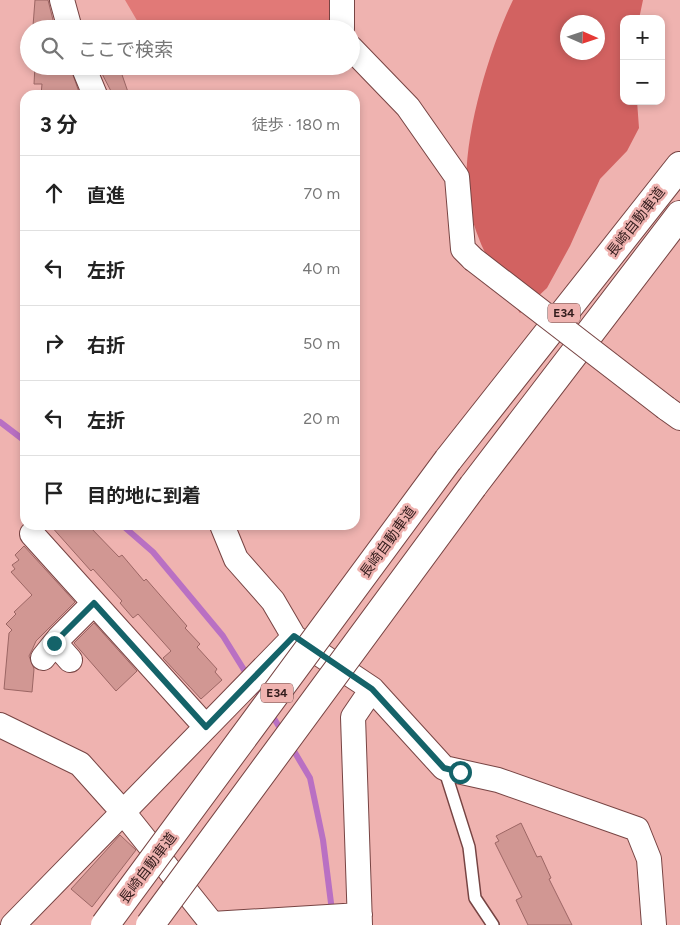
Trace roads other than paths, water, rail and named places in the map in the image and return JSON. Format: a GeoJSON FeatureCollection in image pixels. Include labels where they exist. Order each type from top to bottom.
{"type":"FeatureCollection","features":[{"type":"Feature","properties":{"kind":"highway","name":"長崎自動車道"},"geometry":{"type":"LineString","coordinates":[[105,925],[448,460],[680,166]]}},
{"type":"Feature","properties":{"kind":"highway","name":"E34"},"geometry":{"type":"LineString","coordinates":[[150,925],[473,486],[680,215]]}},
{"type":"Feature","properties":{"kind":"street"},"geometry":{"type":"LineString","coordinates":[[62,0],[68,20]]}},
{"type":"Feature","properties":{"kind":"street"},"geometry":{"type":"LineString","coordinates":[[342,0],[342,20]]}},
{"type":"Feature","properties":{"kind":"street"},"geometry":{"type":"LineString","coordinates":[[360,57],[408,107],[457,177],[463,249],[473,259],[673,413]]}},
{"type":"Feature","properties":{"kind":"street"},"geometry":{"type":"LineString","coordinates":[[87,75],[93,90]]}},
{"type":"Feature","properties":{"kind":"street"},"geometry":{"type":"LineString","coordinates":[[224,530],[236,559],[273,601],[294,636],[372,689],[444,768],[498,780],[637,829],[649,860],[654,925]]}},
{"type":"Feature","properties":{"kind":"street"},"geometry":{"type":"LineString","coordinates":[[32,534],[206,727]]}},
{"type":"Feature","properties":{"kind":"street"},"geometry":{"type":"LineString","coordinates":[[70,660],[49,650],[94,603]]}},
{"type":"Feature","properties":{"kind":"street"},"geometry":{"type":"LineString","coordinates":[[13,925],[294,636]]}},
{"type":"Feature","properties":{"kind":"street"},"geometry":{"type":"LineString","coordinates":[[5,726],[80,764],[123,812],[213,925],[286,919],[356,918],[353,718],[372,689]]}},
{"type":"Feature","properties":{"kind":"lane"},"geometry":{"type":"LineString","coordinates":[[444,768],[469,847],[476,898],[493,925]]}},
{"type":"Feature","properties":{"kind":"waterway"},"geometry":{"type":"LineString","coordinates":[[0,422],[20,437]]}},
{"type":"Feature","properties":{"kind":"waterway"},"geometry":{"type":"LineString","coordinates":[[128,530],[153,552],[223,636],[262,699]]}},
{"type":"Feature","properties":{"kind":"waterway"},"geometry":{"type":"LineString","coordinates":[[270,712],[283,733]]}},
{"type":"Feature","properties":{"kind":"waterway"},"geometry":{"type":"LineString","coordinates":[[291,746],[310,778],[323,840],[332,911]]}}]}
